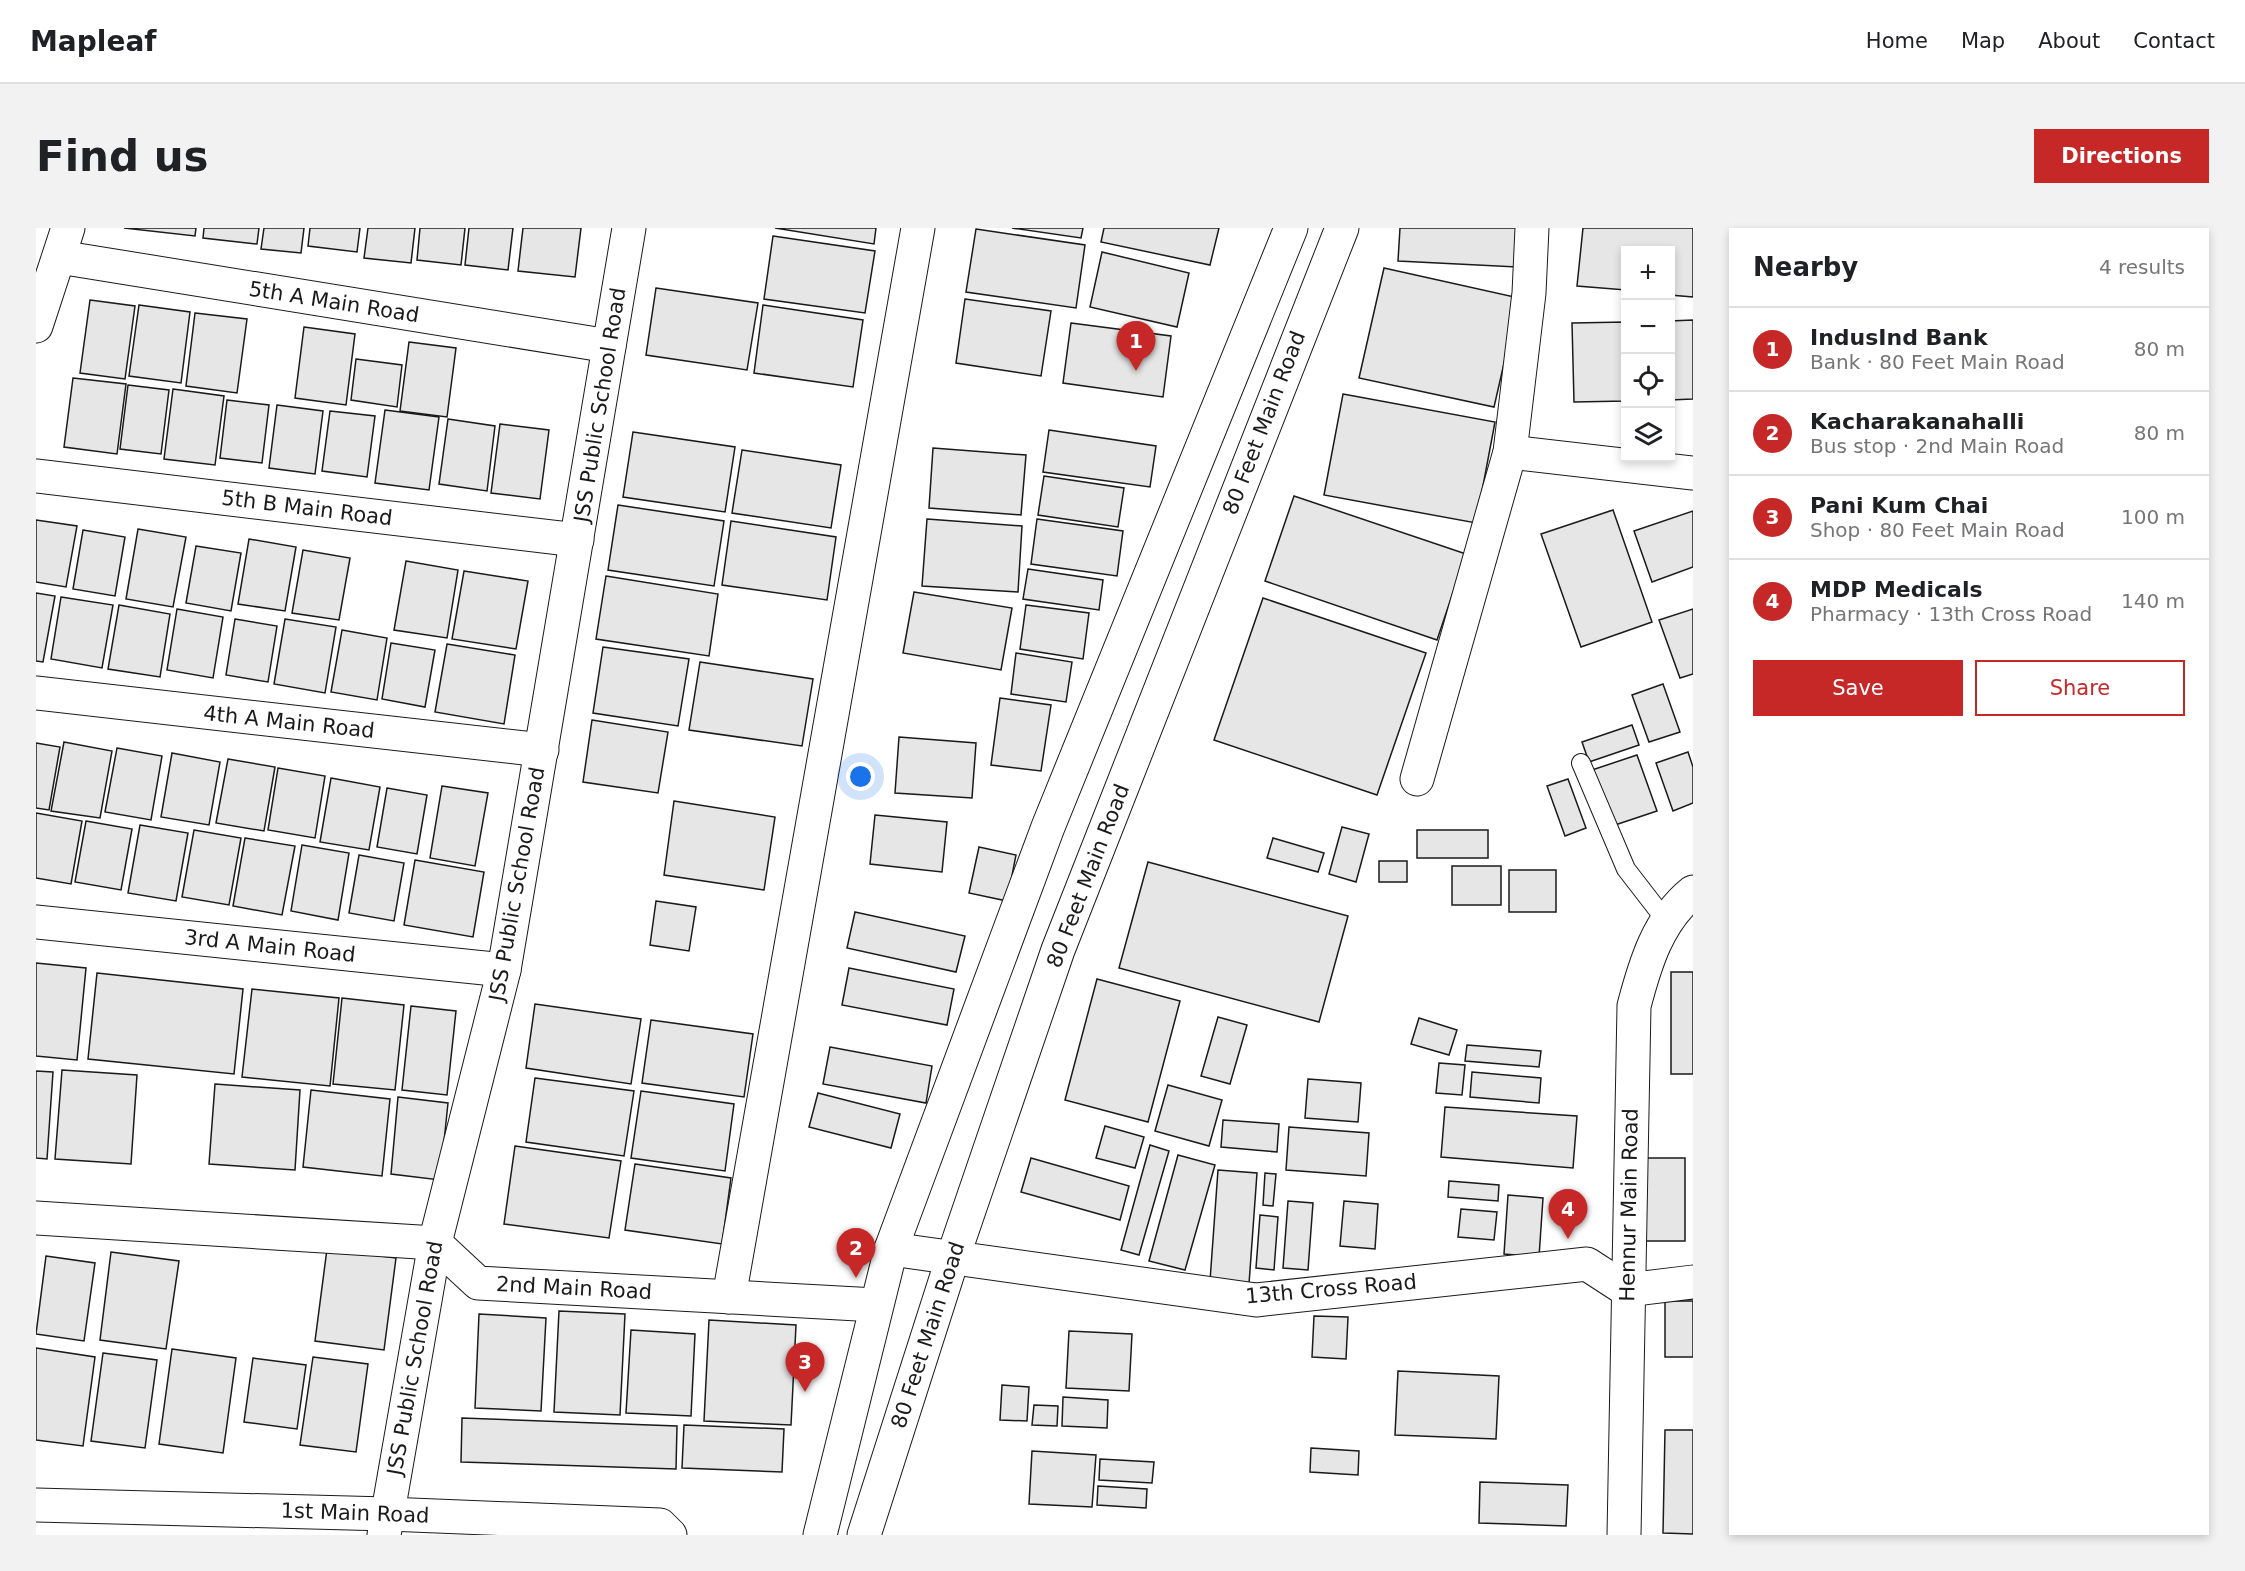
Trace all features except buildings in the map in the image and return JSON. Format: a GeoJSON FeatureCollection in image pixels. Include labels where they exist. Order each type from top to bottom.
{"type":"FeatureCollection","features":[{"type":"Feature","properties":{"kind":"street","name":"JSS Public School Road"},"geometry":{"type":"LineString","coordinates":[[385,1524],[435,1243],[504,970],[629,228]]}},
{"type":"Feature","properties":{"kind":"street"},"geometry":{"type":"LineString","coordinates":[[729,1297],[918,228]]}},
{"type":"Feature","properties":{"kind":"street"},"geometry":{"type":"LineString","coordinates":[[820,1535],[891,1249],[1048,827],[1291,228]]}},
{"type":"Feature","properties":{"kind":"street","name":"80 Feet Main Road"},"geometry":{"type":"LineString","coordinates":[[864,1535],[952,1260],[1058,950],[1342,228]]}},
{"type":"Feature","properties":{"kind":"street"},"geometry":{"type":"LineString","coordinates":[[1417,779],[1510,452],[1529,293],[1532,228]]}},
{"type":"Feature","properties":{"kind":"street","name":"5th A Main Road"},"geometry":{"type":"LineString","coordinates":[[63,243],[609,346]]}},
{"type":"Feature","properties":{"kind":"street"},"geometry":{"type":"LineString","coordinates":[[36,326],[63,243]]}},
{"type":"Feature","properties":{"kind":"street"},"geometry":{"type":"LineString","coordinates":[[1510,452],[1693,473]]}},
{"type":"Feature","properties":{"kind":"street","name":"5th B Main Road"},"geometry":{"type":"LineString","coordinates":[[36,476],[577,540]]}},
{"type":"Feature","properties":{"kind":"street","name":"4th A Main Road"},"geometry":{"type":"LineString","coordinates":[[36,693],[542,750]]}},
{"type":"Feature","properties":{"kind":"street","name":"Hennur Main Road"},"geometry":{"type":"LineString","coordinates":[[1624,1535],[1634,1006],[1649,951],[1679,903],[1693,892]]}},
{"type":"Feature","properties":{"kind":"street","name":"3rd A Main Road"},"geometry":{"type":"LineString","coordinates":[[36,922],[504,970]]}},
{"type":"Feature","properties":{"kind":"street"},"geometry":{"type":"LineString","coordinates":[[36,1218],[435,1243]]}},
{"type":"Feature","properties":{"kind":"street","name":"2nd Main Road"},"geometry":{"type":"LineString","coordinates":[[435,1243],[478,1283],[876,1305]]}},
{"type":"Feature","properties":{"kind":"street","name":"13th Cross Road"},"geometry":{"type":"LineString","coordinates":[[891,1249],[952,1260],[1256,1300],[1587,1264],[1627,1290]]}},
{"type":"Feature","properties":{"kind":"street"},"geometry":{"type":"LineString","coordinates":[[1627,1290],[1693,1282]]}},
{"type":"Feature","properties":{"kind":"street","name":"1st Main Road"},"geometry":{"type":"LineString","coordinates":[[36,1505],[385,1524],[660,1525],[670,1535]]}},
{"type":"Feature","properties":{"kind":"lane"},"geometry":{"type":"LineString","coordinates":[[1581,763],[1626,869],[1667,922]]}},
{"type":"Feature","properties":{"kind":"place","name":"IndusInd Bank"},"geometry":{"type":"Point","coordinates":[1136,371]}},
{"type":"Feature","properties":{"kind":"place","name":"MDP Medicals"},"geometry":{"type":"Point","coordinates":[1568,1239]}},
{"type":"Feature","properties":{"kind":"place","name":"Kacharakanahalli"},"geometry":{"type":"Point","coordinates":[856,1278]}},
{"type":"Feature","properties":{"kind":"place","name":"Pani Kum Chai"},"geometry":{"type":"Point","coordinates":[805,1392]}}]}
